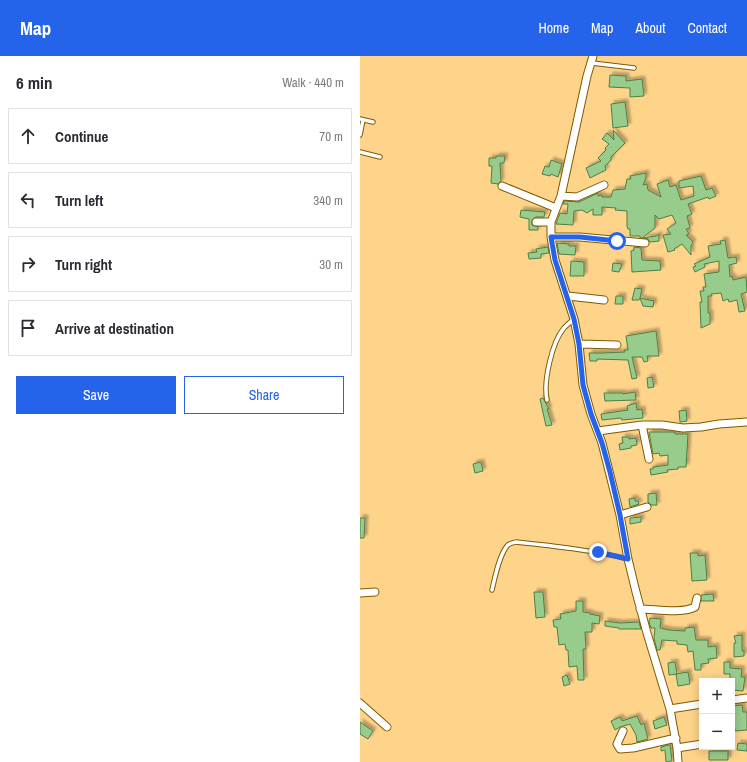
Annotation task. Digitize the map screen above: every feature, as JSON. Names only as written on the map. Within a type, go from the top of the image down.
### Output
[{"type":"street","points":[[592,60],[587,76],[561,196],[551,222],[551,237],[555,260],[568,296],[574,319],[579,344],[583,385],[610,472],[640,609],[670,709],[676,738],[678,762]]},
{"type":"street","points":[[561,196],[576,196],[604,185]]},
{"type":"street","points":[[502,186],[556,208]]},
{"type":"street","points":[[536,222],[551,222]]},
{"type":"street","points":[[551,237],[580,237],[645,243]]},
{"type":"street","points":[[568,296],[604,300]]},
{"type":"street","points":[[579,344],[617,345]]},
{"type":"street","points":[[598,430],[642,425],[701,428],[719,424],[747,422]]},
{"type":"street","points":[[642,425],[649,459]]},
{"type":"street","points":[[620,515],[647,508]]},
{"type":"street","points":[[360,593],[375,592]]},
{"type":"street","points":[[640,609],[692,609],[695,608],[697,598]]},
{"type":"street","points":[[735,700],[747,698]]},
{"type":"street","points":[[360,703],[387,727]]},
{"type":"street","points":[[670,709],[699,704]]},
{"type":"street","points":[[623,731],[617,744],[620,749],[633,748],[676,738]]},
{"type":"street","points":[[677,748],[699,744]]},
{"type":"lane","points":[[592,60],[634,68]]},
{"type":"lane","points":[[360,136],[361,119],[373,122]]},
{"type":"lane","points":[[360,152],[380,157]]},
{"type":"lane","points":[[547,400],[545,392],[546,377],[550,361],[559,336],[564,328],[574,319]]},
{"type":"lane","points":[[492,590],[503,554],[510,543],[516,542],[564,547],[598,552],[628,559]]},
{"type":"building","points":[[610,75],[626,76],[626,81],[642,79],[644,96],[630,97],[630,88],[609,87]]},
{"type":"building","points":[[625,102],[628,126],[613,128],[611,104]]},
{"type":"building","points":[[613,130],[625,143],[611,157],[611,160],[605,166],[606,170],[590,178],[586,168],[601,161],[598,158],[606,150],[605,148],[609,144],[602,139],[607,133],[614,140]]},
{"type":"building","points":[[496,156],[505,156],[504,163],[500,163],[501,181],[498,184],[491,183],[492,166],[489,166],[489,158],[496,158]]},
{"type":"building","points":[[551,160],[562,164],[558,177],[551,174],[550,176],[542,174],[545,166],[549,167]]},
{"type":"building","points":[[646,173],[646,178],[643,185],[647,184],[648,190],[661,197],[657,184],[668,180],[670,187],[676,185],[681,200],[694,196],[693,186],[679,188],[679,181],[701,176],[706,190],[712,188],[716,196],[709,199],[708,197],[688,204],[692,214],[687,216],[690,228],[686,229],[689,234],[686,235],[693,242],[691,246],[691,255],[682,244],[674,249],[675,250],[668,252],[663,235],[671,234],[667,229],[676,223],[672,215],[659,219],[655,215],[655,228],[642,238],[640,238],[640,236],[630,236],[630,229],[628,229],[627,226],[627,211],[615,210],[616,208],[602,207],[602,215],[593,215],[593,209],[587,213],[582,210],[574,211],[573,225],[556,224],[560,213],[567,214],[568,204],[563,204],[564,201],[579,202],[598,193],[598,196],[602,195],[602,197],[611,197],[613,190],[625,189],[627,179],[631,179],[630,176]]},
{"type":"building","points":[[521,210],[545,212],[544,217],[536,217],[532,220],[532,225],[538,227],[538,230],[529,230],[529,219],[520,217]]},
{"type":"building","points":[[659,234],[659,241],[650,242],[648,239],[643,238],[656,236]]},
{"type":"building","points":[[725,240],[728,258],[736,257],[737,263],[729,265],[730,277],[732,276],[733,280],[746,277],[747,292],[741,294],[745,311],[739,312],[737,300],[729,302],[728,299],[723,301],[721,293],[711,294],[712,296],[708,296],[708,313],[710,313],[710,324],[701,328],[700,302],[702,302],[700,291],[704,291],[703,287],[706,287],[704,274],[719,272],[719,261],[704,264],[705,267],[695,272],[693,267],[696,266],[694,264],[710,257],[708,246],[721,244],[720,241]]},
{"type":"building","points":[[557,243],[576,246],[575,255],[559,254]]},
{"type":"building","points":[[548,247],[549,253],[541,254],[541,258],[529,259],[528,253],[537,252],[536,249]]},
{"type":"building","points":[[634,247],[641,248],[642,260],[660,261],[661,270],[632,272],[631,251],[634,250]]},
{"type":"building","points":[[571,261],[584,262],[584,276],[570,276]]},
{"type":"building","points":[[613,263],[622,264],[619,272],[612,271]]},
{"type":"building","points":[[635,288],[642,289],[639,300],[632,300]]},
{"type":"building","points":[[616,296],[623,296],[623,304],[615,304]]},
{"type":"building","points":[[640,298],[654,301],[653,307],[643,306]]},
{"type":"building","points":[[656,331],[659,356],[647,356],[648,361],[644,362],[642,357],[632,357],[637,378],[632,379],[628,360],[597,359],[597,361],[590,361],[589,353],[625,352],[624,350],[628,350],[626,336]]},
{"type":"building","points":[[652,377],[654,387],[648,388],[647,378]]},
{"type":"building","points":[[635,392],[636,400],[605,401],[604,393],[623,394]]},
{"type":"building","points":[[543,398],[549,409],[547,409],[552,425],[546,426],[540,399]]},
{"type":"building","points":[[636,403],[637,410],[642,409],[643,418],[602,420],[601,414],[628,410],[627,406]]},
{"type":"building","points":[[686,410],[687,421],[680,422],[679,411]]},
{"type":"building","points":[[649,432],[675,432],[675,434],[688,434],[686,467],[678,467],[678,469],[667,470],[668,472],[651,475],[650,469],[653,469],[653,467],[668,465],[668,455],[660,456],[659,453],[653,454]]},
{"type":"building","points":[[622,437],[629,437],[629,439],[636,438],[637,445],[620,450],[619,444],[623,443]]},
{"type":"building","points":[[481,462],[483,471],[475,473],[473,464]]},
{"type":"building","points":[[656,493],[657,505],[651,505],[648,502],[648,494]]},
{"type":"building","points":[[635,498],[635,501],[638,501],[639,504],[630,507],[629,499]]},
{"type":"building","points":[[641,517],[641,522],[630,524],[630,518]]},
{"type":"building","points":[[360,518],[365,518],[364,538],[360,538]]},
{"type":"building","points":[[690,553],[698,553],[698,556],[705,555],[707,580],[692,581]]},
{"type":"building","points":[[534,592],[543,592],[545,617],[536,618]]},
{"type":"building","points":[[713,594],[714,601],[701,601],[701,595]]},
{"type":"building","points":[[576,601],[583,601],[583,612],[600,616],[599,624],[592,623],[592,632],[585,632],[586,649],[583,649],[584,680],[578,680],[577,666],[569,667],[568,650],[566,650],[565,644],[559,645],[557,627],[554,627],[553,620],[561,619],[560,614],[576,611]]},
{"type":"building","points":[[650,618],[661,619],[660,628],[669,630],[685,631],[685,628],[694,627],[696,640],[708,640],[708,647],[716,646],[717,658],[708,659],[709,663],[701,664],[701,670],[695,670],[693,651],[688,652],[687,645],[677,644],[677,641],[662,640],[660,650],[657,650],[654,638],[655,628],[651,628],[649,622]]},
{"type":"building","points":[[605,621],[620,623],[639,622],[641,629],[619,629],[605,626]]},
{"type":"building","points":[[742,635],[742,651],[744,651],[744,656],[734,657],[734,643],[736,643],[734,636]]},
{"type":"building","points":[[675,662],[677,674],[669,675],[668,663]]},
{"type":"building","points":[[724,662],[730,662],[730,668],[742,669],[741,677],[745,677],[743,691],[735,690],[735,678],[730,678],[730,674],[724,674]]},
{"type":"building","points":[[688,672],[690,684],[678,686],[676,674]]},
{"type":"building","points":[[567,675],[570,684],[564,686],[562,677]]},
{"type":"building","points":[[742,705],[743,712],[747,712],[747,730],[735,731],[735,706]]},
{"type":"building","points":[[637,716],[641,725],[644,723],[648,739],[637,742],[636,735],[630,724],[615,730],[611,721],[620,717],[622,721]]},
{"type":"building","points":[[664,717],[667,725],[655,729],[653,721]]},
{"type":"building","points":[[360,722],[373,731],[368,739],[360,734]]},
{"type":"building","points":[[738,743],[747,744],[747,751],[737,750]]},
{"type":"building","points":[[670,745],[672,761],[666,762],[665,750],[661,751],[661,747]]},
{"type":"building","points":[[709,751],[728,751],[728,760],[709,760]]},
{"type":"route","points":[[598,552],[628,559],[610,472],[583,385],[579,344],[574,319],[568,296],[555,260],[551,237],[580,237],[617,241]]}]
